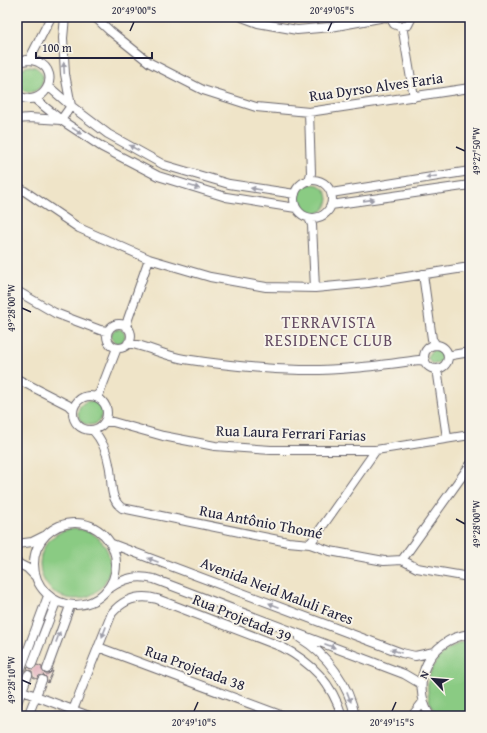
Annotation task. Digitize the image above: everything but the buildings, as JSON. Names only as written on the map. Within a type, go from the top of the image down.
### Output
[{"type":"street","points":[[24,61],[35,48],[50,17]]},
{"type":"street","points":[[65,17],[63,38],[64,74],[71,106]]},
{"type":"street","name":"Rua Dyrso Alves Faria","points":[[95,17],[150,63],[203,90],[256,107],[309,112],[470,88]]},
{"type":"street","points":[[242,17],[258,23],[297,30],[331,27],[388,17],[394,24],[403,28]]},
{"type":"street","points":[[403,28],[410,22],[412,17]]},
{"type":"street","points":[[403,28],[414,97]]},
{"type":"street","points":[[17,95],[22,98],[35,98],[41,96],[48,86],[48,73],[45,67],[41,63],[24,61]]},
{"type":"street","points":[[48,86],[71,106],[108,134],[164,165],[229,184],[295,194]]},
{"type":"street","points":[[35,98],[60,120],[102,148],[158,176],[226,197],[296,208]]},
{"type":"street","points":[[60,120],[71,106]]},
{"type":"street","points":[[309,112],[311,178]]},
{"type":"street","points":[[17,119],[29,118],[60,120]]},
{"type":"street","points":[[331,193],[470,171]]},
{"type":"street","points":[[311,178],[300,186],[295,194],[294,202],[300,213],[312,220]]},
{"type":"street","points":[[311,178],[324,184],[331,193],[332,199],[331,205],[325,214],[312,220]]},
{"type":"street","points":[[331,205],[470,185]]},
{"type":"street","points":[[17,186],[79,228],[149,259],[210,278],[266,287],[314,288],[368,283],[470,267]]},
{"type":"street","points":[[312,220],[314,288]]},
{"type":"street","points":[[114,350],[125,346],[129,342],[129,331],[125,323],[149,259]]},
{"type":"street","points":[[423,274],[433,343]]},
{"type":"street","points":[[17,291],[56,313],[105,332]]},
{"type":"street","points":[[105,332],[114,325],[125,323]]},
{"type":"street","points":[[105,332],[108,342],[114,350]]},
{"type":"street","points":[[129,342],[178,358],[239,367],[303,370],[367,367],[423,359]]},
{"type":"street","points":[[433,343],[443,347],[449,355]]},
{"type":"street","points":[[423,359],[426,350],[433,343]]},
{"type":"street","points":[[98,396],[114,350]]},
{"type":"street","points":[[449,355],[470,352]]},
{"type":"street","points":[[438,370],[445,364],[449,355]]},
{"type":"street","points":[[423,359],[429,366],[438,370]]},
{"type":"street","points":[[438,370],[447,438]]},
{"type":"street","points":[[17,380],[72,407]]},
{"type":"street","points":[[98,396],[105,404],[106,408],[104,423],[84,429],[77,424],[73,415],[72,407],[82,398],[98,396]]},
{"type":"street","name":"Rua Laura Ferrari Farias","points":[[104,423],[215,446],[271,450],[376,450],[470,435]]},
{"type":"street","name":"Rua Antônio Thomé","points":[[104,423],[99,436],[110,464],[113,498],[122,508],[288,542],[310,544],[330,551],[376,560],[402,560],[417,568],[470,576]]},
{"type":"street","points":[[310,544],[376,450]]},
{"type":"street","points":[[402,560],[470,465]]},
{"type":"street","points":[[17,544],[32,542],[59,526],[67,524],[82,523],[96,528],[102,532],[112,544],[116,559],[116,574],[110,588]]},
{"type":"street","points":[[47,534],[38,547],[34,562],[36,577],[39,584],[48,596],[56,602],[70,606],[82,606],[99,598],[110,588],[123,580],[146,577],[404,674],[421,684]]},
{"type":"street","name":"Avenida Neid Maluli Fares","points":[[112,544],[402,653],[415,656],[434,652]]},
{"type":"street","points":[[17,563],[27,568],[36,577]]},
{"type":"street","points":[[17,679],[48,596]]},
{"type":"street","name":"Rua Projetada 39","points":[[98,647],[112,613],[116,608],[126,601],[138,597],[150,597],[282,647],[297,655],[311,665],[322,678],[332,692],[342,716]]},
{"type":"street","points":[[32,664],[56,602]]},
{"type":"street","points":[[47,669],[70,606]]},
{"type":"street","points":[[430,716],[423,702],[421,684],[425,667],[434,652],[447,641],[467,634],[470,626]]},
{"type":"street","points":[[286,629],[305,640],[336,672],[347,691],[356,716]]},
{"type":"street","points":[[73,710],[98,647]]},
{"type":"street","name":"Rua Projetada 38","points":[[98,647],[283,716]]},
{"type":"street","points":[[17,703],[19,690],[28,675]]},
{"type":"street","points":[[28,716],[42,680]]},
{"type":"street","points":[[19,690],[89,716]]},
{"type":"street","points":[[412,716],[423,702]]},
{"type":"green space","points":[[30,66],[39,70],[43,79],[39,88],[30,92],[21,88],[17,79],[21,70]]},
{"type":"green space","points":[[313,184],[319,185],[327,193],[327,205],[319,213],[313,214],[307,213],[299,205],[298,199],[299,193],[307,185]]},
{"type":"green space","points":[[115,329],[121,329],[125,333],[125,339],[121,343],[115,343],[111,339],[111,333]]},
{"type":"green space","points":[[432,350],[438,350],[442,354],[442,360],[438,364],[432,364],[428,360],[428,354]]},
{"type":"green space","points":[[90,401],[99,404],[102,413],[99,422],[90,425],[81,422],[78,413],[81,404]]},
{"type":"green space","points":[[75,529],[88,532],[100,539],[107,551],[110,564],[107,577],[100,589],[88,596],[75,599],[62,596],[50,589],[43,577],[40,564],[43,551],[50,539],[62,532]]},
{"type":"green space","points":[[470,641],[470,716],[438,716],[431,705],[428,693],[428,681],[432,669],[438,659],[447,650],[458,644]]},
{"type":"district","name":"TERRAVISTA RESIDENCE CLUB","points":[[329,331]]}]
